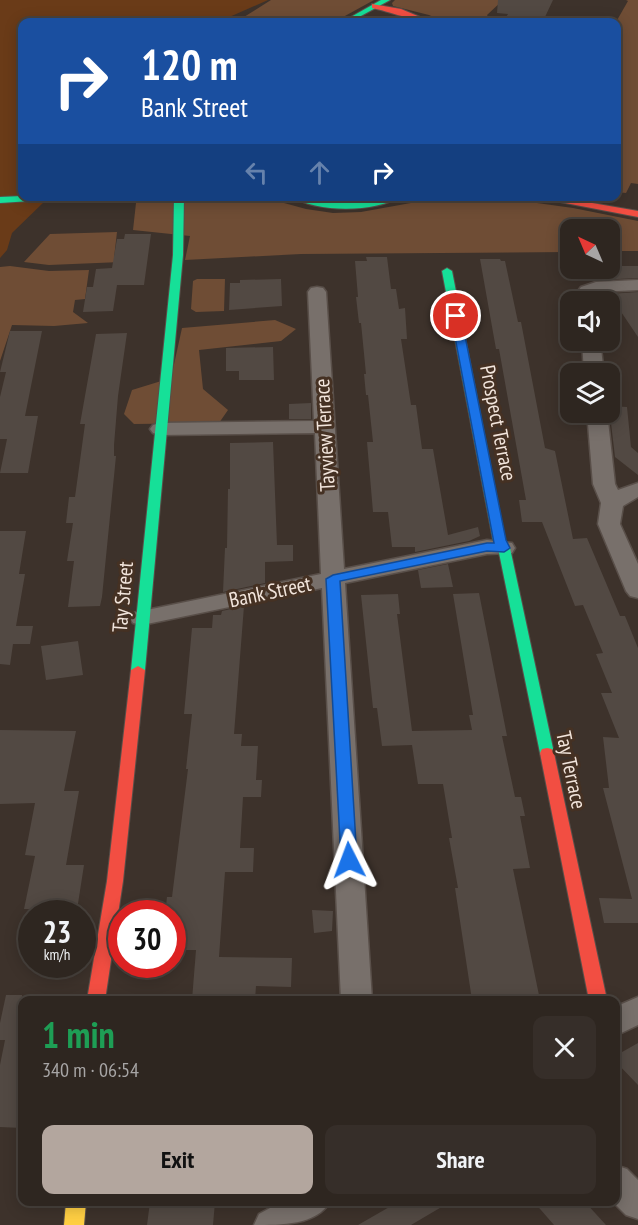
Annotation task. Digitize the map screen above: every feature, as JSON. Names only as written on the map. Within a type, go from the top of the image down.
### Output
[{"type":"main road","points":[[353,18],[380,3],[417,18]]},
{"type":"main road","points":[[0,189],[18,188]]},
{"type":"main road","points":[[0,200],[18,199]]},
{"type":"main road","points":[[621,200],[638,203]]},
{"type":"main road","name":"Tay Street","points":[[97,996],[115,880],[131,754],[142,618],[178,255],[179,201]]},
{"type":"main road","points":[[308,201],[316,204],[365,206],[382,201]]},
{"type":"main road","points":[[562,201],[638,214]]},
{"type":"main road","name":"Prospect Terrace","points":[[447,271],[499,540],[504,548]]},
{"type":"main road","name":"Tay Terrace","points":[[504,548],[597,996]]},
{"type":"main road","points":[[74,1225],[76,1206]]},
{"type":"street","points":[[607,291],[638,285]]},
{"type":"street","name":"Tayview Terrace","points":[[317,291],[357,996]]},
{"type":"street","points":[[598,423],[604,484],[612,503],[609,524],[638,591]]},
{"type":"street","points":[[160,429],[325,427]]},
{"type":"street","points":[[612,503],[638,490]]},
{"type":"street","name":"Bank Street","points":[[142,618],[487,547],[504,548]]},
{"type":"street","points":[[620,1020],[638,1009]]},
{"type":"street","points":[[620,1185],[638,1204]]},
{"type":"street","points":[[273,1225],[305,1206]]},
{"type":"shaded area","points":[[0,0],[268,0],[227,18],[18,18],[18,201],[45,201],[12,233],[7,250],[0,258]]},
{"type":"shaded area","points":[[271,0],[374,0],[341,18],[242,18]]},
{"type":"shaded area","points":[[395,0],[503,0],[487,15],[489,18],[436,18],[393,6],[392,3]]},
{"type":"shaded area","points":[[626,0],[638,0],[638,184],[631,183],[626,193],[621,192],[621,18],[618,18],[628,1]]},
{"type":"shaded area","points":[[143,201],[277,201],[333,213],[361,212],[422,201],[522,201],[638,221],[638,251],[620,251],[620,219],[560,219],[560,252],[301,254],[185,260],[190,236],[133,230],[136,203]]},
{"type":"shaded area","points":[[117,232],[114,258],[121,262],[49,265],[24,262],[50,234]]},
{"type":"shaded area","points":[[10,266],[49,271],[89,270],[85,299],[75,300],[73,312],[88,323],[54,326],[12,325],[0,361],[0,267]]},
{"type":"shaded area","points":[[225,279],[224,311],[196,312],[191,309],[193,281]]},
{"type":"shaded area","points":[[275,320],[296,329],[281,341],[199,350],[203,389],[228,410],[219,423],[134,424],[124,414],[132,390],[171,378],[182,328]]},
{"type":"building","points":[[498,0],[553,0],[545,17],[506,18],[508,14],[497,13]]},
{"type":"building","points":[[125,234],[151,234],[144,285],[117,285],[113,311],[83,312],[87,287],[93,287],[96,269],[112,268],[117,239],[124,239]]},
{"type":"building","points":[[366,257],[387,257],[391,289],[396,289],[399,309],[405,308],[407,339],[401,339],[411,405],[416,405],[422,449],[433,449],[448,535],[478,527],[480,536],[469,541],[415,552],[415,547],[392,547],[388,512],[373,512],[367,442],[373,442],[368,395],[366,395],[361,323],[359,323],[356,297],[358,297],[355,261],[367,261]]},
{"type":"building","points":[[480,259],[505,261],[518,322],[521,322],[545,448],[555,451],[573,539],[587,538],[620,616],[625,616],[638,648],[638,923],[604,923],[599,898],[632,899],[603,788],[609,788],[603,737],[619,738],[601,693],[612,693],[596,654],[603,653],[583,605],[575,606],[542,522],[522,522],[519,500],[526,500]]},
{"type":"building","points":[[620,266],[638,266],[638,278],[620,279]]},
{"type":"building","points":[[281,279],[282,306],[229,310],[230,283],[240,283],[240,280]]},
{"type":"building","points":[[638,292],[638,337],[620,310],[620,293]]},
{"type":"building","points":[[10,331],[42,331],[25,416],[38,416],[28,473],[0,473],[7,439],[0,439],[0,397],[6,372],[0,372]]},
{"type":"building","points":[[127,333],[118,396],[114,445],[114,456],[116,456],[102,597],[100,606],[68,607],[74,561],[67,561],[73,523],[66,523],[69,497],[75,497],[85,424],[80,424],[96,334]]},
{"type":"building","points":[[273,347],[274,380],[239,380],[239,371],[226,371],[226,348]]},
{"type":"building","points":[[311,403],[311,419],[289,419],[289,404]]},
{"type":"building","points":[[620,407],[627,407],[631,447],[638,453],[638,475],[615,457],[611,423],[620,423]]},
{"type":"building","points":[[273,442],[277,545],[293,545],[293,561],[265,562],[265,583],[223,592],[225,548],[227,548],[228,489],[230,489],[230,443]]},
{"type":"building","points":[[0,531],[26,531],[19,574],[25,574],[16,626],[33,626],[30,644],[13,644],[10,665],[0,664]]},
{"type":"building","points":[[448,564],[453,587],[421,588],[418,570]]},
{"type":"building","points":[[479,593],[507,736],[502,736],[515,797],[521,797],[525,816],[520,816],[530,868],[513,869],[539,996],[471,996],[455,888],[458,888],[443,784],[418,784],[412,745],[382,746],[377,708],[373,708],[361,595],[398,594],[400,614],[397,614],[412,731],[472,730],[469,715],[473,715],[453,594]]},
{"type":"building","points":[[244,606],[234,734],[242,734],[241,746],[258,746],[256,780],[262,780],[261,797],[243,797],[240,848],[254,848],[253,872],[225,872],[219,957],[292,958],[291,987],[256,986],[255,996],[192,996],[196,950],[186,950],[186,900],[167,900],[167,897],[172,897],[188,769],[186,769],[192,714],[184,714],[192,628],[212,628],[213,615],[221,615],[222,611]]},
{"type":"building","points":[[78,641],[83,675],[46,680],[41,646]]},
{"type":"building","points":[[0,730],[76,731],[64,791],[79,791],[66,865],[84,865],[79,900],[26,900],[35,856],[25,855],[35,803],[0,804]]},
{"type":"building","points":[[312,910],[333,911],[332,931],[314,933]]},
{"type":"building","points":[[6,995],[22,995],[18,996],[18,1128],[0,1127],[0,1065],[5,1040],[0,1040],[0,1023]]},
{"type":"building","points":[[638,1043],[638,1085],[620,1066],[620,1053]]},
{"type":"building","points":[[149,1206],[215,1206],[213,1225],[147,1225]]},
{"type":"building","points":[[391,1206],[443,1206],[411,1225],[358,1225]]},
{"type":"building","points":[[537,1206],[589,1206],[606,1225],[554,1225]]},
{"type":"traffic: fast","points":[[353,18],[386,0]]},
{"type":"traffic: fast","points":[[0,200],[18,199]]},
{"type":"traffic: fast","points":[[138,670],[178,255],[179,201]]},
{"type":"traffic: fast","points":[[307,201],[333,206],[381,201]]},
{"type":"traffic: fast","points":[[447,271],[499,540],[504,548],[547,753]]},
{"type":"traffic: slow","points":[[74,1225],[76,1206]]},
{"type":"traffic: jam","points":[[375,6],[417,18]]},
{"type":"traffic: jam","points":[[562,201],[638,214]]},
{"type":"traffic: jam","points":[[97,996],[115,881],[138,670]]},
{"type":"traffic: jam","points":[[547,753],[597,996]]},
{"type":"route","points":[[349,860],[333,579],[487,547],[504,548],[499,540],[456,316]]}]
